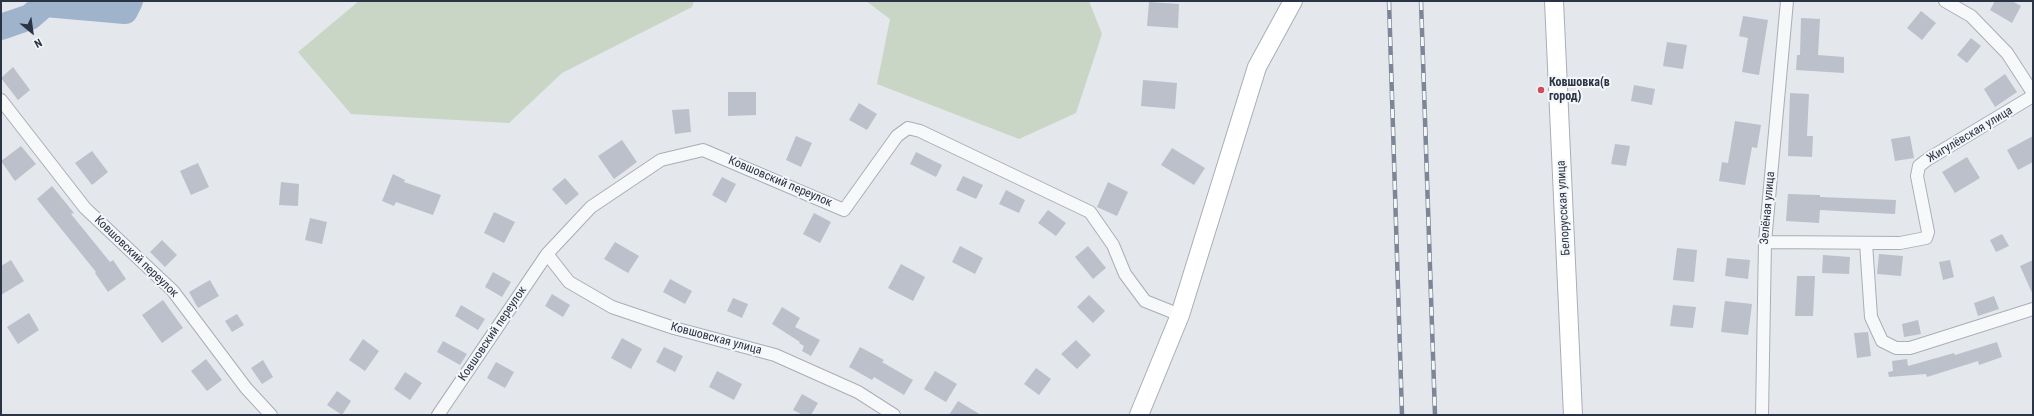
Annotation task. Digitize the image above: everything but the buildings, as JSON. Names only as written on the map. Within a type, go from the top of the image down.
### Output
[{"type":"street","points":[[1139,415],[1180,314],[1257,67],[1293,1]]},
{"type":"street","name":"Белорусская улица","points":[[1554,1],[1573,415]]},
{"type":"street","name":"Зелёная улица","points":[[1762,415],[1765,242],[1787,1]]},
{"type":"street","points":[[1945,1],[1971,16],[2007,53],[2033,93]]},
{"type":"street","name":"Жигулёвская улица","points":[[1765,242],[1900,243],[1926,238],[1928,232],[1917,176],[1919,166],[1928,159],[2033,96]]},
{"type":"street","name":"Ковшовский переулок","points":[[1,100],[85,208],[173,291],[246,388],[271,415]]},
{"type":"street","name":"Ковшовский переулок","points":[[438,415],[547,254],[591,208],[661,160],[703,150],[747,167],[844,210],[897,136],[908,128],[920,131],[1090,212],[1113,245],[1125,274],[1145,301],[1180,314]]},
{"type":"street","points":[[1866,243],[1871,317],[1882,341],[1896,348],[1910,348],[2033,309]]},
{"type":"street","name":"Ковшовская улица","points":[[547,254],[570,282],[612,306],[674,328],[775,355],[858,392],[894,415]]},
{"type":"green space","points":[[359,1],[694,1],[692,7],[562,73],[509,123],[351,114],[298,52]]},
{"type":"green space","points":[[866,1],[1089,1],[1102,34],[1076,113],[1019,139],[877,84],[890,19]]},
{"type":"waterway","points":[[1,27],[30,17],[45,4],[125,11],[130,1]]},
{"type":"railway","points":[[1389,1],[1402,415]]},
{"type":"railway","points":[[1421,1],[1435,415]]},
{"type":"place","name":"Ковшовка(в город)","points":[[1541,90]]}]
